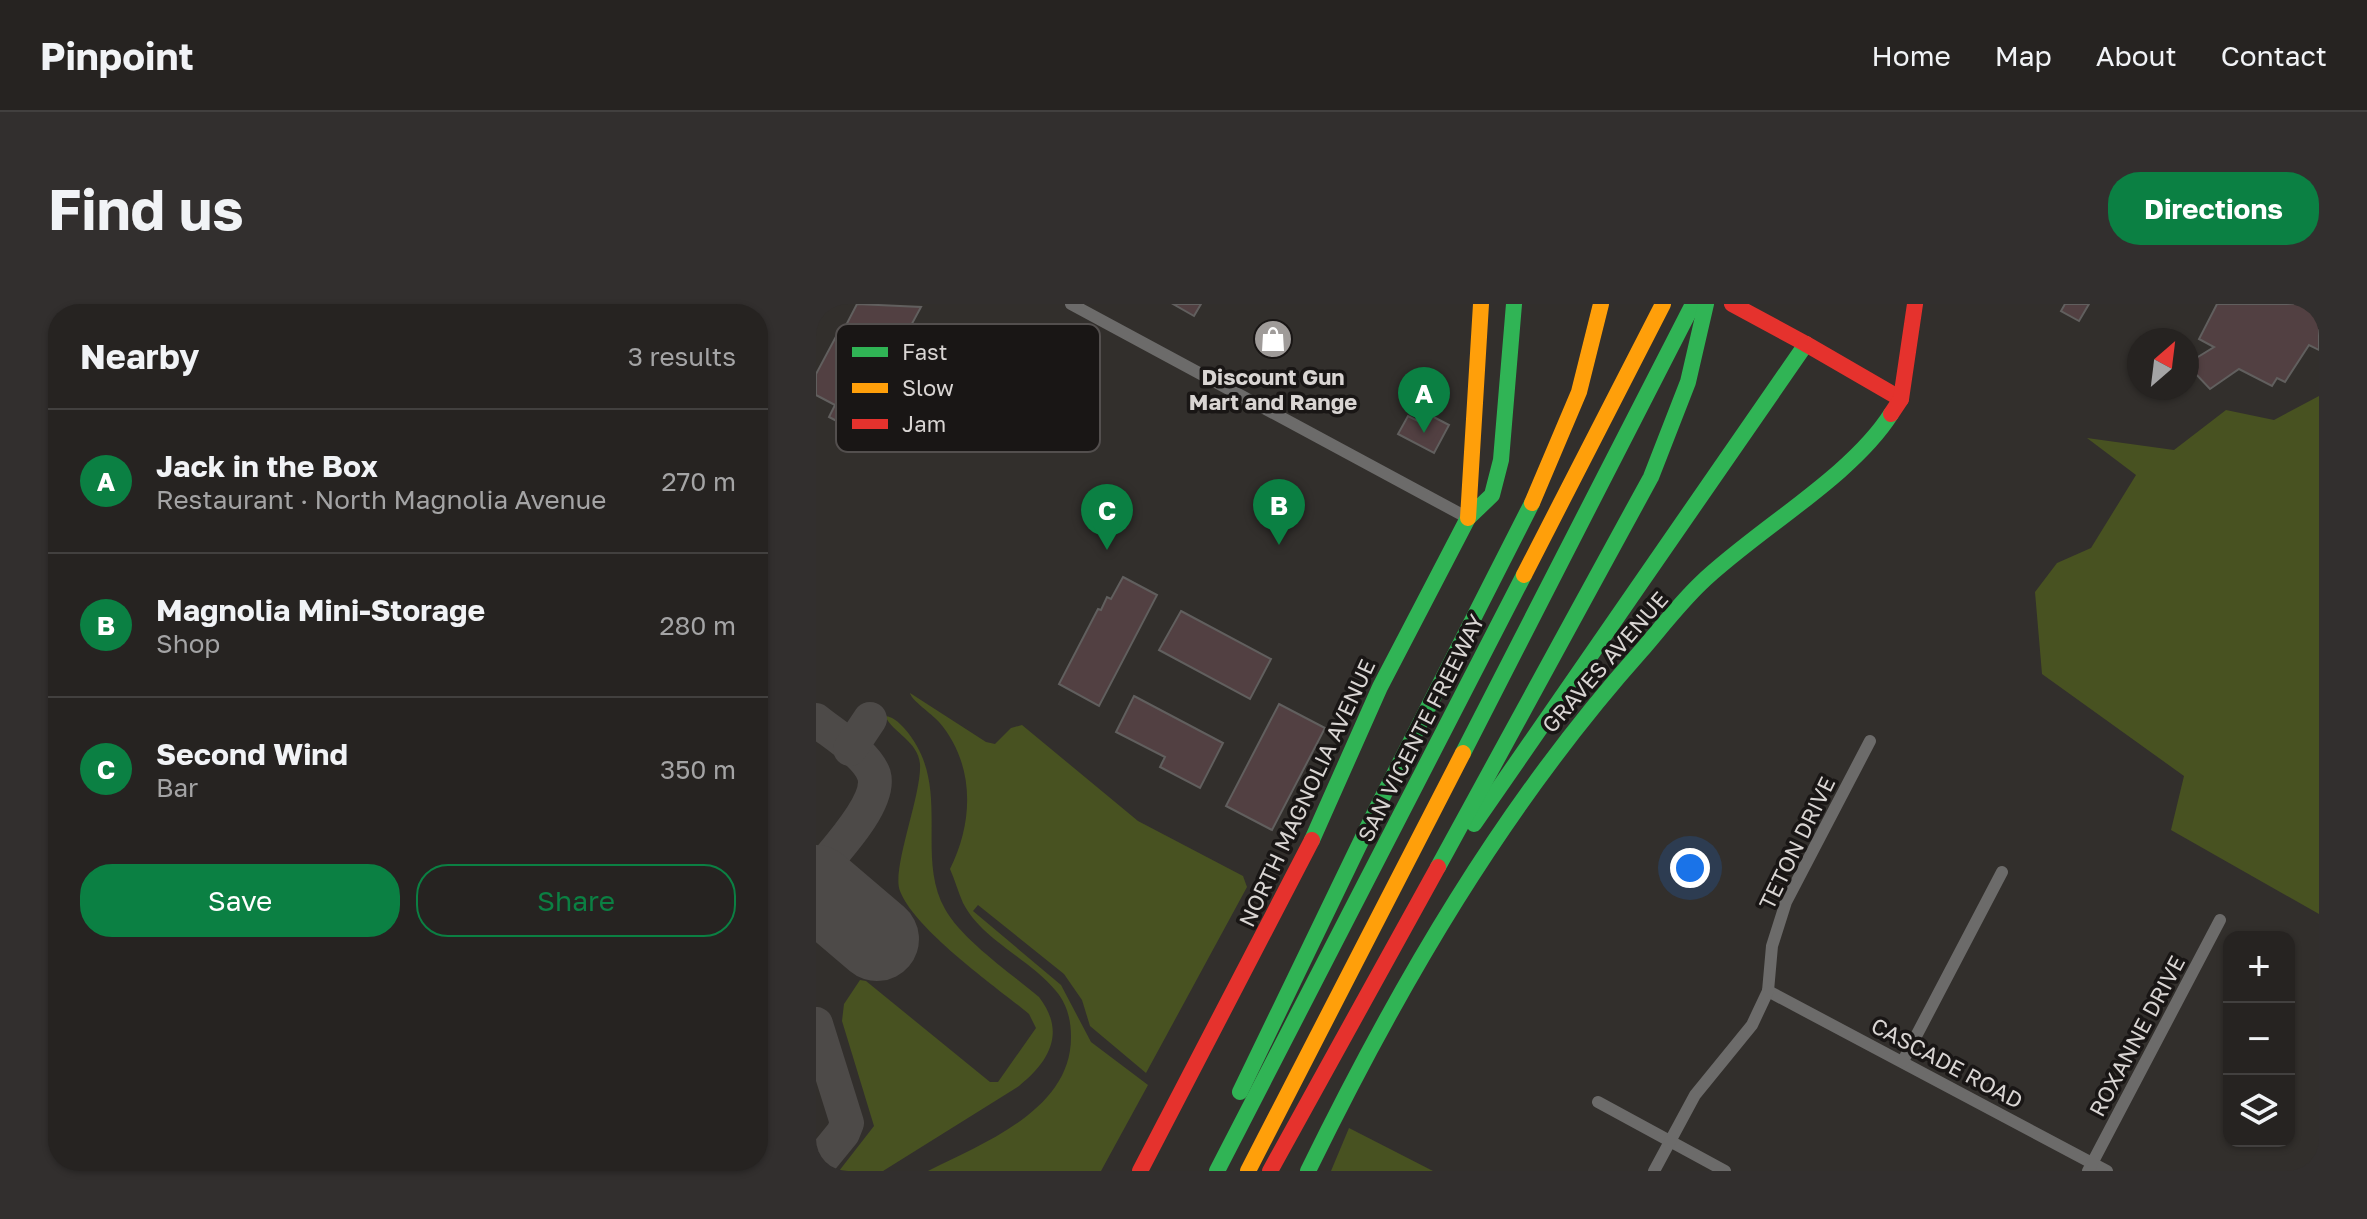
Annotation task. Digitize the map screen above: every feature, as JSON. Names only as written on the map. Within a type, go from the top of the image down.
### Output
[{"type":"main road","name":"NORTH MAGNOLIA AVENUE","points":[[1468,518],[1481,304]]},
{"type":"main road","name":"NORTH MAGNOLIA AVENUE","points":[[1140,1171],[1298,873],[1380,687],[1468,518],[1492,495],[1498,478],[1514,304]]},
{"type":"main road","points":[[1209,1171],[1238,1096],[1321,920],[1575,410],[1601,304]]},
{"type":"main road","name":"SAN VICENTE FREEWAY","points":[[1248,1171],[1693,304]]},
{"type":"main road","points":[[1270,1171],[1664,451],[1696,363],[1706,304]]},
{"type":"main road","points":[[1732,304],[1901,399]]},
{"type":"main road","name":"GRAVES AVENUE","points":[[1308,1171],[1361,1063],[1441,921],[1492,842],[1585,714],[1701,583],[1859,452],[1885,424],[1901,399],[1915,304]]},
{"type":"main road","name":"SAN VICENTE FREEWAY","points":[[1217,1171],[1662,307]]},
{"type":"main road","points":[[1434,869],[1458,847],[1806,344]]},
{"type":"street","points":[[1071,304],[1468,518]]},
{"type":"street","name":"TETON DRIVE","points":[[1654,1171],[1695,1095],[1752,1025],[1768,991],[1772,946],[1786,902],[1870,741]]},
{"type":"street","points":[[1903,1061],[2002,872]]},
{"type":"street","name":"ROXANNE DRIVE","points":[[2090,1167],[2220,920]]},
{"type":"street","name":"CASCADE ROAD","points":[[1768,991],[1903,1061],[2090,1167],[2107,1171]]},
{"type":"street","points":[[1598,1102],[1725,1171]]},
{"type":"green space","points":[[2319,396],[2319,914],[2171,830],[2184,776],[2042,674],[2035,592],[2057,563],[2091,548],[2136,475],[2087,438],[2174,450],[2226,410],[2274,420]]},
{"type":"green space","points":[[910,693],[986,742],[995,744],[1011,728],[1022,725],[1138,821],[1243,876],[1247,887],[1146,1073],[1090,1026],[1082,1000],[1064,974],[978,905],[973,911],[1061,985],[1091,1042],[1148,1085],[1101,1171],[928,1171],[998,1135],[1041,1104],[1057,1084],[1067,1062],[1071,1030],[1066,1007],[1056,991],[982,928],[963,903],[950,869],[958,851],[967,812],[965,774],[951,738]]},
{"type":"green space","points":[[885,716],[904,728],[919,750],[927,772],[936,888],[945,909],[963,933],[1039,997],[1052,1022],[1053,1034],[1046,1056],[1019,1086],[883,1171],[839,1171],[874,1126],[842,1021],[844,1004],[860,980],[866,981],[990,1082],[998,1082],[1036,1028],[1029,1014],[938,940],[908,906],[900,891],[900,867],[920,764],[915,749]]},
{"type":"green space","points":[[1349,1128],[1433,1171],[1331,1171]]},
{"type":"building","points":[[857,304],[921,307],[912,324],[847,324]]},
{"type":"building","points":[[1173,304],[1201,304],[1194,316]]},
{"type":"building","points":[[2065,304],[2089,304],[2079,321],[2061,311]]},
{"type":"building","points":[[2217,304],[2319,304],[2319,350],[2309,345],[2285,382],[2277,378],[2272,386],[2239,369],[2210,389],[2199,377],[2199,356],[2214,347],[2199,339]]},
{"type":"building","points":[[836,336],[836,421],[829,417],[835,405],[816,395],[816,374]]},
{"type":"building","points":[[1424,412],[1449,425],[1434,453],[1398,434],[1408,416],[1420,422]]},
{"type":"building","points":[[1123,577],[1157,595],[1099,706],[1059,684],[1098,609],[1101,610],[1107,597],[1111,599]]},
{"type":"building","points":[[1181,611],[1271,659],[1250,699],[1159,650]]},
{"type":"building","points":[[1134,696],[1223,743],[1200,788],[1160,767],[1165,757],[1116,732]]},
{"type":"building","points":[[1279,704],[1325,728],[1272,830],[1226,806]]},
{"type":"taxiway","points":[[850,749],[870,719]]},
{"type":"taxiway","points":[[816,720],[864,760],[874,775],[875,786],[864,813],[816,874]]},
{"type":"taxiway","points":[[816,1024],[847,1123],[843,1133],[816,1166]]},
{"type":"runway","points":[[816,887],[877,939]]},
{"type":"traffic: fast","points":[[1312,840],[1380,687],[1468,518],[1492,495],[1501,460],[1514,304]]},
{"type":"traffic: fast","points":[[1463,753],[1693,304]]},
{"type":"traffic: fast","points":[[1438,867],[1651,477],[1688,382],[1706,304]]},
{"type":"traffic: fast","points":[[1474,824],[1806,344]]},
{"type":"traffic: fast","points":[[1308,1171],[1417,966],[1456,900],[1543,772],[1693,591],[1723,563],[1852,460],[1891,414]]},
{"type":"traffic: fast","points":[[1240,1092],[1377,808],[1532,503]]},
{"type":"traffic: fast","points":[[1217,1171],[1524,575]]},
{"type":"traffic: slow","points":[[1468,518],[1481,304]]},
{"type":"traffic: slow","points":[[1532,503],[1579,392],[1601,304]]},
{"type":"traffic: slow","points":[[1524,575],[1663,304]]},
{"type":"traffic: slow","points":[[1248,1171],[1463,753]]},
{"type":"traffic: jam","points":[[1732,304],[1806,344]]},
{"type":"traffic: jam","points":[[1891,414],[1901,399],[1915,304]]},
{"type":"traffic: jam","points":[[1806,344],[1901,399]]},
{"type":"traffic: jam","points":[[1140,1171],[1312,840]]},
{"type":"traffic: jam","points":[[1270,1171],[1438,867]]},
{"type":"place","name":"Discount Gun Mart and Range","points":[[1273,339]]},
{"type":"place","name":"Jack in the Box","points":[[1424,433]]},
{"type":"place","name":"Magnolia Mini-Storage","points":[[1279,545]]},
{"type":"place","name":"Second Wind","points":[[1107,550]]}]
